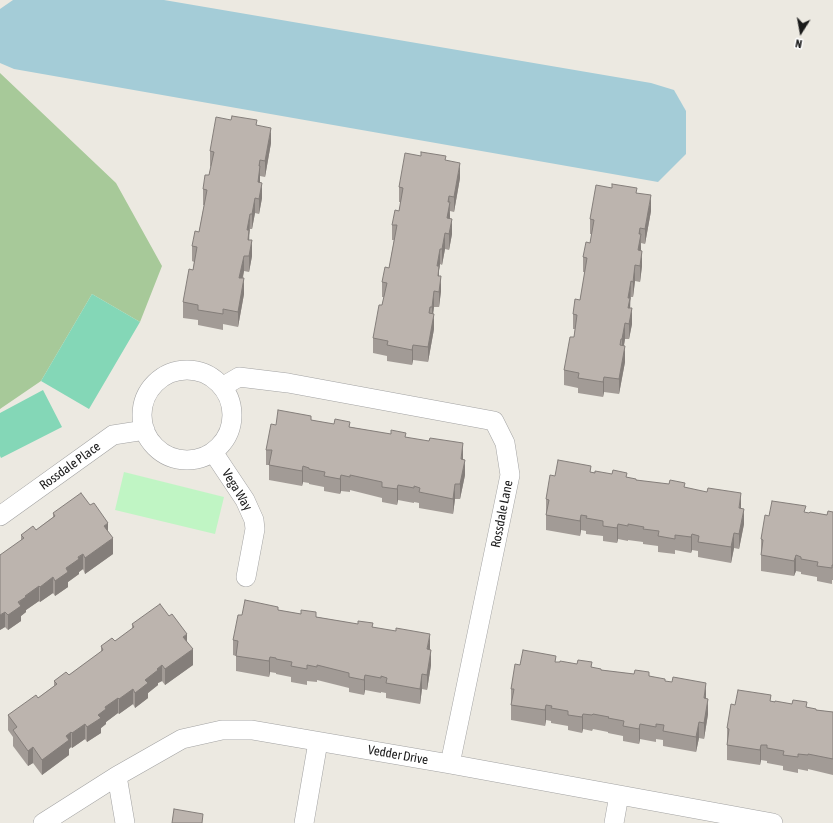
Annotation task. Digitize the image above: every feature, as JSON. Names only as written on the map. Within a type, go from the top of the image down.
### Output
[{"type":"street","points":[[186,370],[200,372],[212,378],[222,387],[230,400],[232,414],[230,429],[224,442],[213,452],[201,458],[187,460],[174,458],[161,452],[156,447],[145,430],[142,416],[144,403],[150,390],[160,380],[172,373],[186,370]]},
{"type":"street","name":"Rossdale Lane","points":[[222,387],[239,377],[288,383],[494,421],[505,443],[510,475],[450,764]]},
{"type":"street","name":"Rossdale Place","points":[[0,516],[113,435],[145,430]]},
{"type":"street","name":"Vega Way","points":[[213,452],[245,500],[254,520],[255,529],[246,577]]},
{"type":"street","name":"Vedder Drive","points":[[43,823],[117,776],[182,739],[222,730],[252,730],[450,764],[773,823]]},
{"type":"street","points":[[304,823],[318,742]]},
{"type":"street","points":[[117,776],[125,823]]},
{"type":"street","points":[[614,823],[619,795]]},
{"type":"green space","points":[[0,73],[116,183],[162,266],[140,322],[92,294],[41,381],[0,409]]},
{"type":"green space","points":[[92,294],[140,322],[89,409],[41,381]]},
{"type":"green space","points":[[43,390],[62,427],[1,458],[0,413]]},
{"type":"green space","points":[[124,472],[224,497],[215,534],[115,510]]},
{"type":"water","points":[[13,0],[164,0],[651,83],[674,90],[686,111],[686,154],[658,182],[14,69],[0,63],[0,9]]},
{"type":"building","points":[[232,116],[257,120],[256,125],[271,128],[265,161],[260,160],[258,182],[262,183],[259,199],[255,198],[247,230],[249,230],[248,240],[252,240],[249,256],[244,256],[239,278],[244,278],[238,312],[223,309],[223,314],[198,310],[198,305],[183,302],[189,269],[193,270],[197,247],[192,246],[195,231],[199,232],[207,190],[203,189],[205,175],[209,175],[214,152],[210,151],[216,117],[231,120]]},
{"type":"building","points":[[421,152],[446,156],[445,160],[460,163],[454,197],[449,196],[448,202],[450,202],[447,218],[452,219],[449,234],[445,233],[442,249],[440,249],[437,266],[439,266],[438,276],[441,276],[439,292],[434,291],[432,307],[430,307],[429,313],[434,314],[428,347],[413,345],[412,350],[387,345],[388,341],[373,338],[379,305],[382,305],[387,283],[382,282],[385,267],[389,268],[397,225],[392,225],[395,210],[399,211],[403,188],[399,187],[405,153],[421,156]]},
{"type":"building","points":[[612,184],[637,188],[636,193],[651,195],[645,229],[640,228],[639,234],[641,234],[638,250],[642,251],[640,266],[635,265],[633,282],[631,281],[628,308],[632,308],[629,324],[625,323],[621,339],[620,345],[625,346],[619,379],[604,377],[603,382],[578,378],[579,373],[564,370],[570,337],[574,337],[577,315],[573,314],[575,299],[580,300],[587,258],[583,257],[586,242],[590,243],[594,220],[590,219],[596,185],[612,188]]},
{"type":"building","points":[[278,410],[311,416],[311,420],[334,424],[335,419],[350,422],[349,427],[391,434],[391,430],[406,433],[405,437],[429,441],[430,438],[463,443],[461,459],[465,460],[460,484],[455,484],[453,499],[419,492],[420,488],[414,486],[414,488],[398,485],[397,489],[382,487],[382,482],[350,475],[350,477],[341,475],[340,479],[324,476],[325,472],[309,469],[303,466],[302,471],[269,465],[272,450],[266,450],[271,424],[276,425]]},
{"type":"building","points":[[558,460],[591,466],[590,472],[595,473],[595,471],[612,474],[613,470],[627,473],[626,477],[636,480],[669,484],[670,480],[685,483],[684,487],[707,492],[708,488],[741,493],[739,508],[744,509],[739,534],[734,533],[731,547],[698,542],[699,536],[692,534],[691,537],[675,535],[675,539],[658,536],[659,531],[643,529],[644,527],[628,524],[628,526],[618,524],[617,528],[603,526],[603,521],[586,518],[587,516],[581,515],[580,521],[546,515],[549,500],[546,499],[550,475],[555,476]]},
{"type":"building","points":[[81,493],[90,505],[94,503],[108,523],[104,526],[113,538],[85,558],[83,554],[78,557],[79,559],[66,568],[68,572],[55,581],[53,577],[25,596],[26,597],[18,602],[21,606],[8,615],[5,612],[0,615],[0,555],[24,538],[21,535],[33,526],[36,530],[55,516],[53,513]]},
{"type":"building","points":[[772,501],[806,506],[804,512],[809,513],[827,515],[828,511],[833,512],[832,568],[817,566],[818,562],[801,559],[801,557],[796,555],[794,561],[761,555],[763,540],[761,539],[765,515],[769,516]]},
{"type":"building","points":[[245,600],[278,607],[278,610],[301,614],[301,610],[316,612],[316,617],[358,624],[358,621],[373,623],[372,627],[396,631],[396,628],[430,634],[427,649],[431,650],[427,675],[422,674],[420,689],[386,683],[387,678],[381,676],[381,678],[365,675],[364,680],[349,677],[349,673],[317,665],[317,667],[307,665],[307,669],[291,666],[292,662],[276,658],[270,657],[269,661],[236,656],[238,641],[233,640],[238,615],[242,615]]},
{"type":"building","points":[[160,604],[169,616],[172,614],[187,634],[183,637],[193,649],[165,669],[162,665],[145,680],[148,683],[135,693],[133,689],[105,707],[106,709],[98,715],[101,718],[87,727],[85,724],[72,733],[71,732],[66,736],[69,740],[42,760],[33,747],[28,751],[13,730],[17,727],[8,715],[36,695],[38,698],[57,684],[54,681],[66,672],[69,675],[103,650],[101,646],[112,638],[115,641],[134,627],[132,624]]},
{"type":"building","points":[[523,650],[556,656],[555,662],[560,661],[577,664],[578,660],[592,662],[591,667],[601,670],[634,674],[635,670],[649,672],[649,676],[665,679],[665,681],[672,682],[673,677],[706,683],[704,698],[708,699],[704,723],[699,722],[696,737],[663,731],[664,725],[656,724],[656,727],[640,724],[639,729],[623,726],[624,721],[608,718],[609,717],[593,714],[583,714],[582,717],[568,715],[568,711],[551,708],[552,706],[546,705],[545,710],[511,705],[514,689],[511,689],[515,664],[520,665]]},
{"type":"building","points":[[738,690],[771,695],[770,701],[775,702],[792,704],[793,700],[807,702],[806,707],[833,712],[833,759],[808,754],[798,754],[798,757],[783,755],[784,751],[767,748],[767,745],[761,745],[760,750],[727,745],[729,729],[727,728],[731,704],[735,705]]},
{"type":"building","points":[[174,809],[203,814],[202,823],[172,823]]}]
